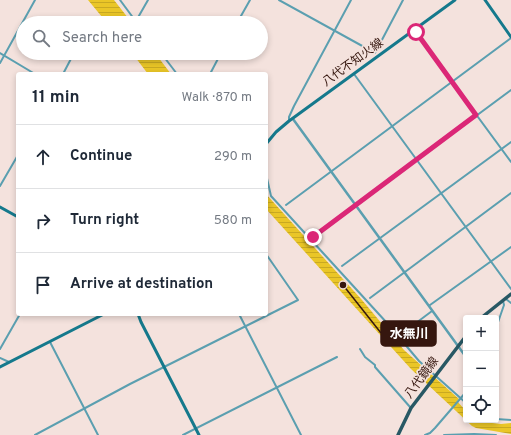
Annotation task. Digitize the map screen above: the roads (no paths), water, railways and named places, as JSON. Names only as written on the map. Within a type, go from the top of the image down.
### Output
[{"type":"main road","name":"八代不知火線","points":[[268,142],[276,132],[291,120],[455,0]]},
{"type":"main road","points":[[485,0],[511,38]]},
{"type":"main road","points":[[0,207],[16,216]]},
{"type":"main road","points":[[485,315],[511,294]]},
{"type":"main road","points":[[0,367],[100,316]]},
{"type":"main road","points":[[139,316],[199,435]]},
{"type":"main road","name":"八代鏡線","points":[[398,435],[411,408],[463,340]]},
{"type":"street","points":[[26,16],[35,0]]},
{"type":"street","points":[[120,0],[132,16]]},
{"type":"street","points":[[140,16],[148,0]]},
{"type":"street","points":[[242,16],[250,0]]},
{"type":"street","points":[[279,0],[375,53],[403,0]]},
{"type":"street","points":[[351,0],[289,117],[430,305],[463,353]]},
{"type":"street","points":[[414,30],[511,162]]},
{"type":"street","points":[[0,63],[16,34]]},
{"type":"street","points":[[286,205],[511,38]]},
{"type":"street","points":[[0,53],[32,72]]},
{"type":"street","points":[[64,72],[70,60]]},
{"type":"street","points":[[166,60],[175,72]]},
{"type":"street","points":[[211,72],[217,60]]},
{"type":"street","points":[[354,74],[440,194],[511,289]]},
{"type":"street","points":[[313,242],[314,236],[511,90]]},
{"type":"street","points":[[342,266],[511,142]]},
{"type":"street","points":[[0,186],[16,158]]},
{"type":"street","points":[[268,183],[271,196],[387,323],[419,361],[462,399],[452,408],[430,434],[425,435]]},
{"type":"street","points":[[370,298],[511,193]]},
{"type":"street","points":[[430,305],[511,247]]},
{"type":"street","points":[[268,257],[298,300],[268,315]]},
{"type":"street","points":[[499,319],[504,305],[504,300],[511,303]]},
{"type":"street","points":[[400,335],[433,310]]},
{"type":"street","points":[[0,349],[19,316]]},
{"type":"street","points":[[240,316],[301,435]]},
{"type":"street","points":[[35,435],[85,410],[164,367],[266,316]]},
{"type":"street","points":[[50,341],[98,435]]},
{"type":"street","points":[[360,348],[365,357],[375,365],[375,367],[411,408]]},
{"type":"street","points":[[183,435],[337,357]]},
{"type":"street","points":[[0,358],[9,362]]},
{"type":"street","points":[[499,419],[511,420]]},
{"type":"street","points":[[444,435],[496,435]]},
{"type":"place","name":"水無川","points":[[343,285]]}]
